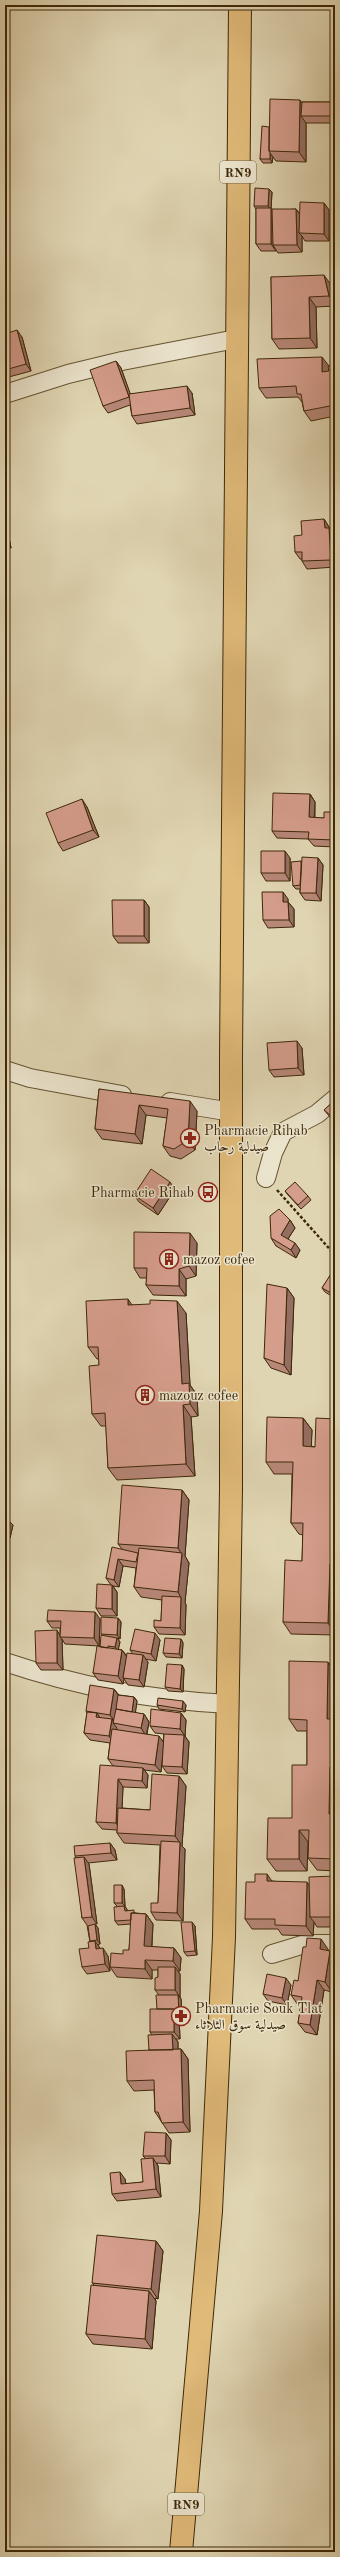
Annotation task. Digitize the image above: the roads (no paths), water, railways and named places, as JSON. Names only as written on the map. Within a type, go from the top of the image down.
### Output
[{"type":"main road","name":"RN9","points":[[181,2552],[211,2211],[221,2039],[228,1704],[232,1112],[230,1056],[240,5]]},
{"type":"street","points":[[5,394],[68,374],[122,361],[236,338]]},
{"type":"street","points":[[5,1070],[30,1078],[232,1112]]},
{"type":"street","points":[[266,1178],[273,1153],[283,1132],[317,1114],[335,1099]]},
{"type":"street","points":[[5,1662],[62,1680],[140,1697],[228,1704]]},
{"type":"street","points":[[272,1954],[305,1944],[335,1944]]},
{"type":"place","name":"Pharmacie Rihab صيدلية رحاب","points":[[190,1138]]},
{"type":"place","name":"Pharmacie Rihab","points":[[208,1192]]},
{"type":"place","name":"mazoz cofee","points":[[169,1259]]},
{"type":"place","name":"mazouz cofee","points":[[145,1395]]},
{"type":"place","name":"Pharmacie Souk Tlat صيدلية سوق الثلاثاء","points":[[181,2016]]}]
